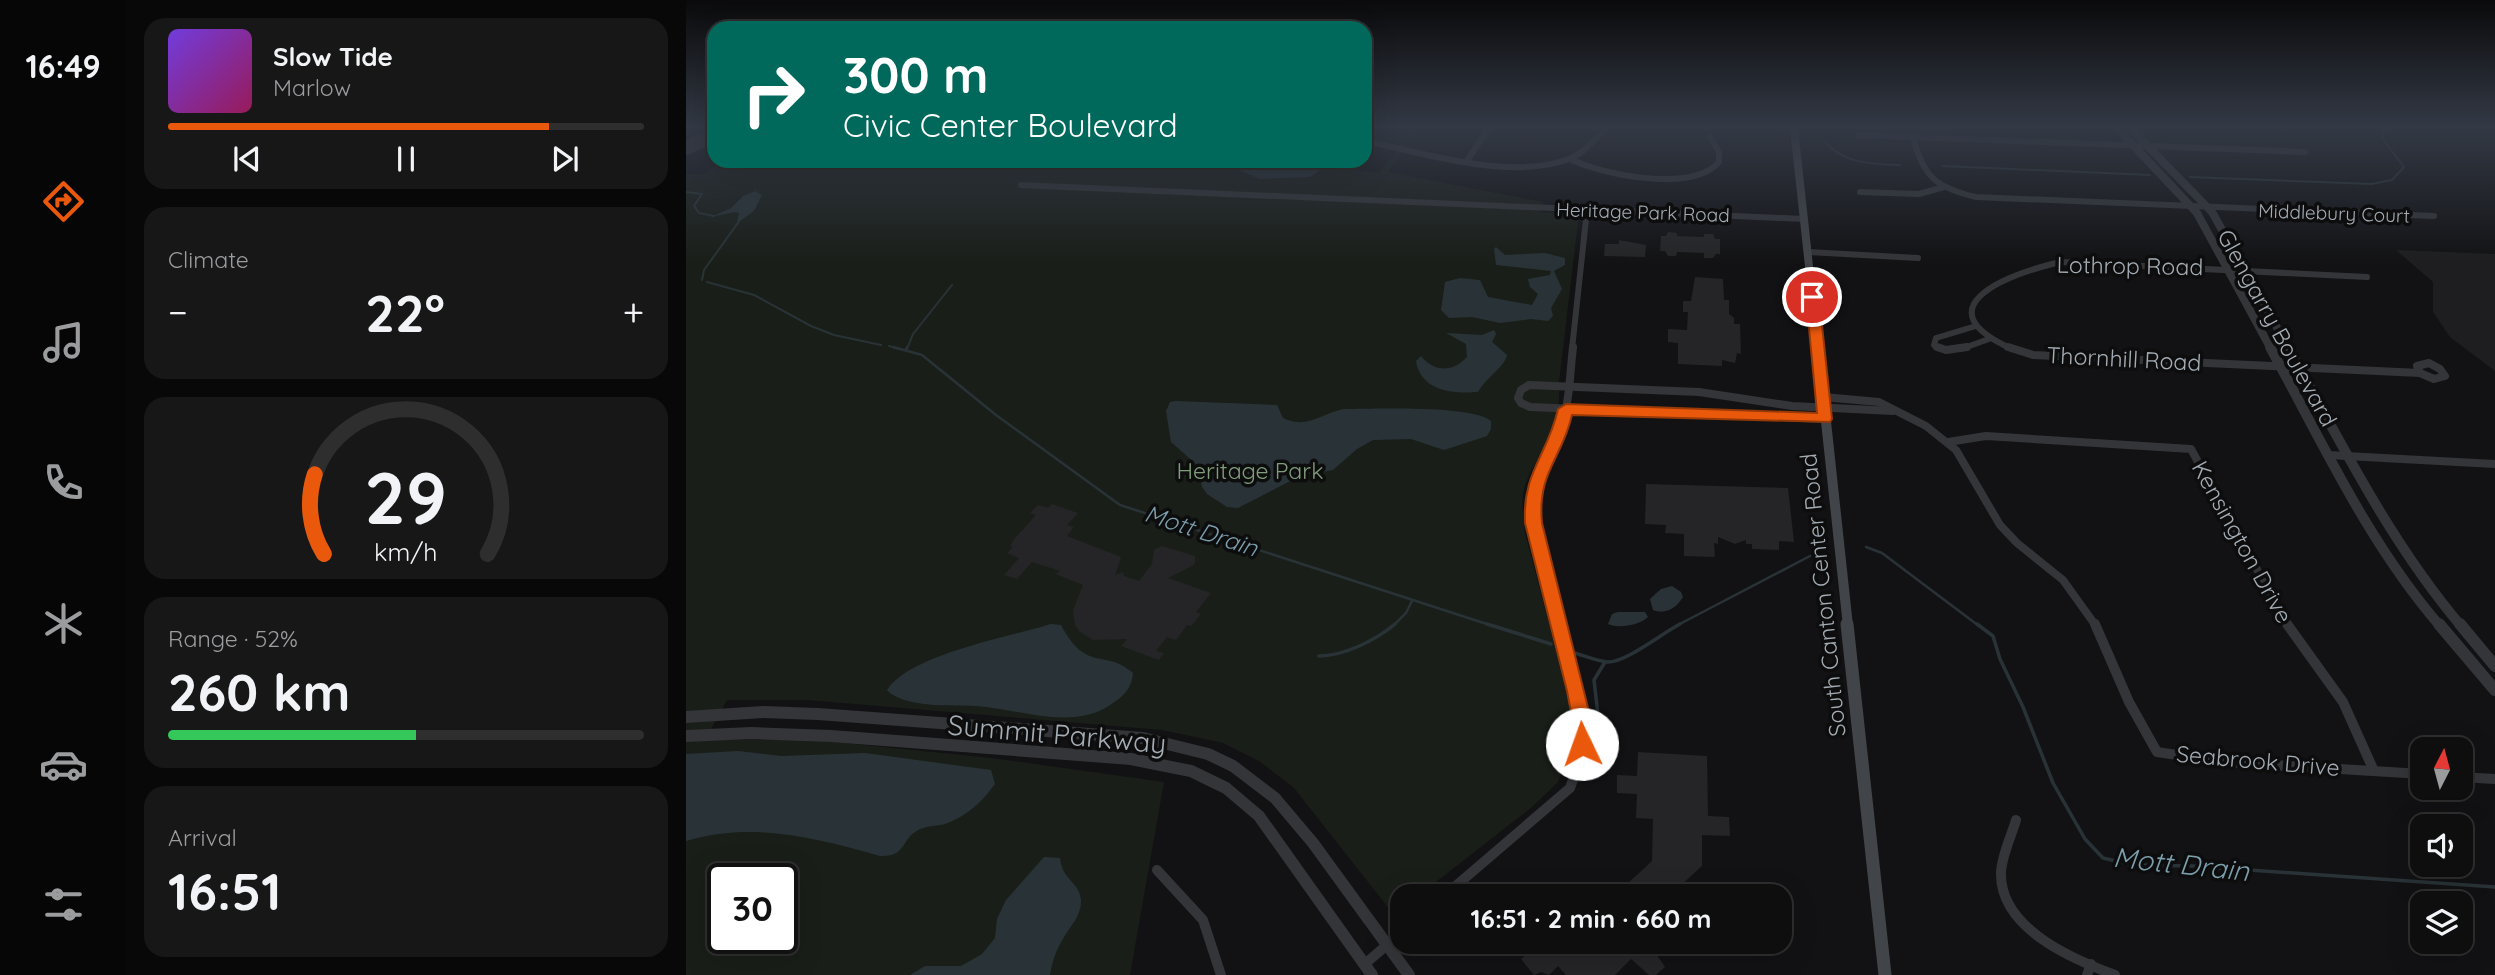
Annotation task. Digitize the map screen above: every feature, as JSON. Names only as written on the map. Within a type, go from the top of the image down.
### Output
[{"type":"main road","name":"South Canton Center Road","points":[[1799,174],[1885,975]]},
{"type":"street","points":[[1621,174],[1696,176],[1704,174]]},
{"type":"street","points":[[1926,174],[1944,187]]},
{"type":"street","name":"Glengarry Boulevard","points":[[2160,174],[2192,207],[2207,228],[2328,455],[2415,597],[2495,690]]},
{"type":"street","name":"Glengarry Boulevard","points":[[2175,174],[2208,208],[2245,269],[2347,456],[2402,545],[2439,600],[2495,666]]},
{"type":"street","name":"Heritage Park Road","points":[[1021,185],[1804,219]]},
{"type":"street","points":[[1860,192],[1919,194],[1944,187]]},
{"type":"street","name":"Middlebury Court","points":[[1944,187],[1986,198],[2434,216]]},
{"type":"street","points":[[1458,884],[1570,788],[1580,760],[1584,728],[1534,523],[1532,503],[1537,476],[1560,433],[1566,409],[1587,210]]},
{"type":"street","points":[[1808,252],[1918,258]]},
{"type":"street","name":"Lothrop Road","points":[[1976,326],[1971,314],[1973,303],[1978,296],[2036,267],[2062,262],[2228,268],[2367,277]]},
{"type":"street","points":[[1976,326],[1936,338],[1934,345],[1949,351],[1989,339]]},
{"type":"street","name":"Thornhill Road","points":[[1976,326],[1989,339],[2009,349],[2033,355],[2420,373]]},
{"type":"street","points":[[1529,385],[1699,392],[1791,406],[1824,407],[1566,409],[1530,407],[1521,403],[1518,398],[1521,390],[1529,385]]},
{"type":"street","name":"Seabrook Drive","points":[[1824,407],[1896,411],[1926,426],[1948,442],[1968,467],[2000,525],[2017,543],[2063,580],[2079,599],[2093,620],[2129,702],[2157,752],[2224,762],[2410,773]]},
{"type":"street","name":"Kensington Drive","points":[[1948,442],[1986,436],[2191,449],[2287,625],[2343,702],[2374,771]]},
{"type":"street","points":[[2328,455],[2495,464]]},
{"type":"street","points":[[2382,545],[2402,545]]},
{"type":"street","points":[[2462,654],[2480,650]]},
{"type":"street","name":"Summit Parkway","points":[[686,717],[763,712],[818,714],[1143,738],[1188,747],[1247,774],[1279,800],[1388,943],[1409,975]]},
{"type":"street","name":"Summit Parkway","points":[[686,736],[751,733],[831,736],[1131,759],[1191,771],[1226,788],[1259,816],[1369,969]]},
{"type":"street","points":[[2473,778],[2495,779]]},
{"type":"street","points":[[2016,820],[2001,871],[2009,905],[2025,926],[2089,970],[2115,975]]},
{"type":"street","points":[[1157,870],[1203,920],[1221,975]]},
{"type":"street","points":[[1369,969],[1388,943]]},
{"type":"shaded area","points":[[1247,174],[1315,174],[1310,177],[1260,179]]},
{"type":"shaded area","points":[[755,191],[762,195],[756,208],[740,221],[737,221],[739,213],[735,212],[711,217],[731,208],[743,196]]},
{"type":"shaded area","points":[[1496,247],[1505,255],[1545,253],[1565,258],[1565,265],[1554,271],[1562,289],[1551,308],[1553,316],[1548,321],[1531,319],[1500,323],[1472,317],[1449,318],[1441,310],[1445,282],[1460,278],[1480,280],[1488,297],[1532,305],[1538,294],[1530,287],[1528,279],[1550,275],[1551,271],[1496,265]]},
{"type":"shaded area","points":[[2396,250],[2495,254],[2495,371],[2450,337],[2433,312],[2433,282]]},
{"type":"shaded area","points":[[1494,330],[1496,334],[1492,342],[1507,355],[1478,392],[1439,388],[1431,385],[1419,371],[1416,361],[1421,356],[1437,368],[1455,366],[1467,357],[1466,344],[1446,333],[1482,335]]},
{"type":"shaded area","points":[[1170,402],[1277,405],[1283,418],[1300,422],[1344,409],[1444,410],[1480,416],[1491,421],[1491,429],[1487,436],[1444,450],[1411,439],[1373,440],[1357,449],[1333,470],[1300,476],[1238,508],[1227,507],[1207,494],[1202,487],[1197,465],[1171,442],[1166,411]]},
{"type":"shaded area","points":[[1672,586],[1681,592],[1683,597],[1680,601],[1666,611],[1653,610],[1650,599],[1661,589]]},
{"type":"shaded area","points":[[1645,612],[1648,617],[1629,625],[1608,624],[1612,614]]},
{"type":"shaded area","points":[[1051,624],[1061,625],[1079,650],[1114,662],[1133,673],[1124,694],[1098,712],[1064,717],[976,706],[916,703],[895,696],[887,690],[899,677],[938,657]]},
{"type":"shaded area","points":[[738,751],[781,756],[865,753],[991,770],[995,784],[967,813],[945,824],[918,830],[899,851],[889,856],[808,838],[760,832],[735,832],[686,841],[686,754]]},
{"type":"shaded area","points":[[1044,857],[1060,858],[1064,871],[1080,894],[1081,900],[1078,916],[1056,952],[1050,975],[910,975],[925,966],[961,966],[982,954],[995,938],[997,919],[1006,900]]},
{"type":"green space","name":"Heritage Park","points":[[686,174],[1397,174],[1543,202],[1541,212],[1579,214],[1557,412],[1551,433],[1526,482],[1523,500],[1525,533],[1571,707],[1571,744],[1558,782],[1532,807],[1433,884],[1390,884],[1390,910],[1294,788],[1259,761],[1223,743],[1162,730],[807,700],[727,700],[705,740],[804,739],[992,758],[1164,782],[1130,975],[686,975]]},
{"type":"building","points":[[1668,232],[1677,233],[1677,236],[1704,237],[1704,234],[1713,234],[1715,239],[1720,239],[1720,254],[1713,258],[1704,258],[1704,253],[1677,252],[1676,256],[1668,256],[1665,251],[1660,251],[1661,236],[1666,236]]},
{"type":"building","points":[[1619,240],[1646,245],[1645,257],[1604,256],[1605,244],[1619,244]]},
{"type":"building","points":[[1695,277],[1723,279],[1724,300],[1729,300],[1729,314],[1734,318],[1734,324],[1740,324],[1741,354],[1737,353],[1735,363],[1722,360],[1722,366],[1678,364],[1678,343],[1668,342],[1668,329],[1687,330],[1688,312],[1683,312],[1683,301],[1691,301]]},
{"type":"building","points":[[1646,484],[1788,488],[1794,542],[1779,541],[1779,550],[1752,549],[1752,544],[1746,544],[1746,540],[1735,544],[1718,537],[1718,544],[1714,543],[1715,557],[1684,556],[1684,534],[1665,533],[1666,525],[1645,524]]},
{"type":"building","points":[[1052,504],[1078,513],[1067,525],[1074,527],[1067,536],[1121,557],[1115,575],[1123,572],[1124,576],[1139,581],[1152,564],[1154,550],[1162,546],[1195,556],[1192,566],[1168,578],[1211,593],[1196,612],[1201,614],[1191,626],[1187,625],[1176,640],[1167,637],[1156,651],[1164,653],[1159,660],[1121,646],[1127,639],[1093,640],[1080,632],[1075,625],[1073,610],[1083,585],[1056,574],[1060,571],[1032,562],[1017,579],[1004,575],[1019,558],[1007,553],[1013,547],[1010,546],[1015,538],[1036,515],[1030,513],[1038,505],[1048,508]]},
{"type":"building","points":[[1638,752],[1707,756],[1708,816],[1729,817],[1730,836],[1702,835],[1702,866],[1682,884],[1627,884],[1652,861],[1653,819],[1636,818],[1637,794],[1617,793],[1617,775],[1637,776]]},
{"type":"building","points":[[1527,954],[1656,954],[1665,967],[1656,975],[1649,975],[1631,959],[1615,975],[1566,975],[1558,966],[1549,975],[1541,972],[1534,975],[1521,959]]},
{"type":"waterway","points":[[2116,174],[2150,175]]},
{"type":"waterway","points":[[2190,177],[2371,184],[2392,180],[2398,174]]},
{"type":"waterway","name":"Mott Drain","points":[[686,192],[702,194],[694,206],[699,213],[714,216]]},
{"type":"waterway","name":"Mott Drain","points":[[702,280],[704,270],[740,220]]},
{"type":"waterway","name":"Mott Drain","points":[[707,282],[754,295],[811,326],[834,335],[881,345]]},
{"type":"waterway","points":[[907,349],[913,334],[952,285]]},
{"type":"waterway","name":"Mott Drain","points":[[889,346],[899,349]]},
{"type":"waterway","name":"Mott Drain","points":[[893,347],[922,355],[996,415],[1120,505],[1493,626]]},
{"type":"waterway","name":"Mott Drain","points":[[1866,547],[1882,553],[1979,626]]},
{"type":"waterway","name":"Mott Drain","points":[[1676,626],[1810,556]]},
{"type":"waterway","points":[[1395,624],[1406,613],[1412,601]]},
{"type":"waterway","points":[[1319,656],[1359,646],[1395,624]]},
{"type":"waterway","name":"Mott Drain","points":[[1487,624],[1551,644]]},
{"type":"waterway","name":"Mott Drain","points":[[1575,653],[1607,662],[1615,661],[1680,624]]},
{"type":"waterway","name":"Mott Drain","points":[[1977,624],[1993,636],[2000,659],[2023,707],[2053,783],[2085,839],[2103,858],[2133,865],[2192,866],[2495,887]]},
{"type":"waterway","points":[[1589,771],[1599,724],[1594,680],[1605,662]]},
{"type":"route","points":[[1582,744],[1584,728],[1534,523],[1532,503],[1537,476],[1560,433],[1566,409],[1825,419],[1812,297]]}]
